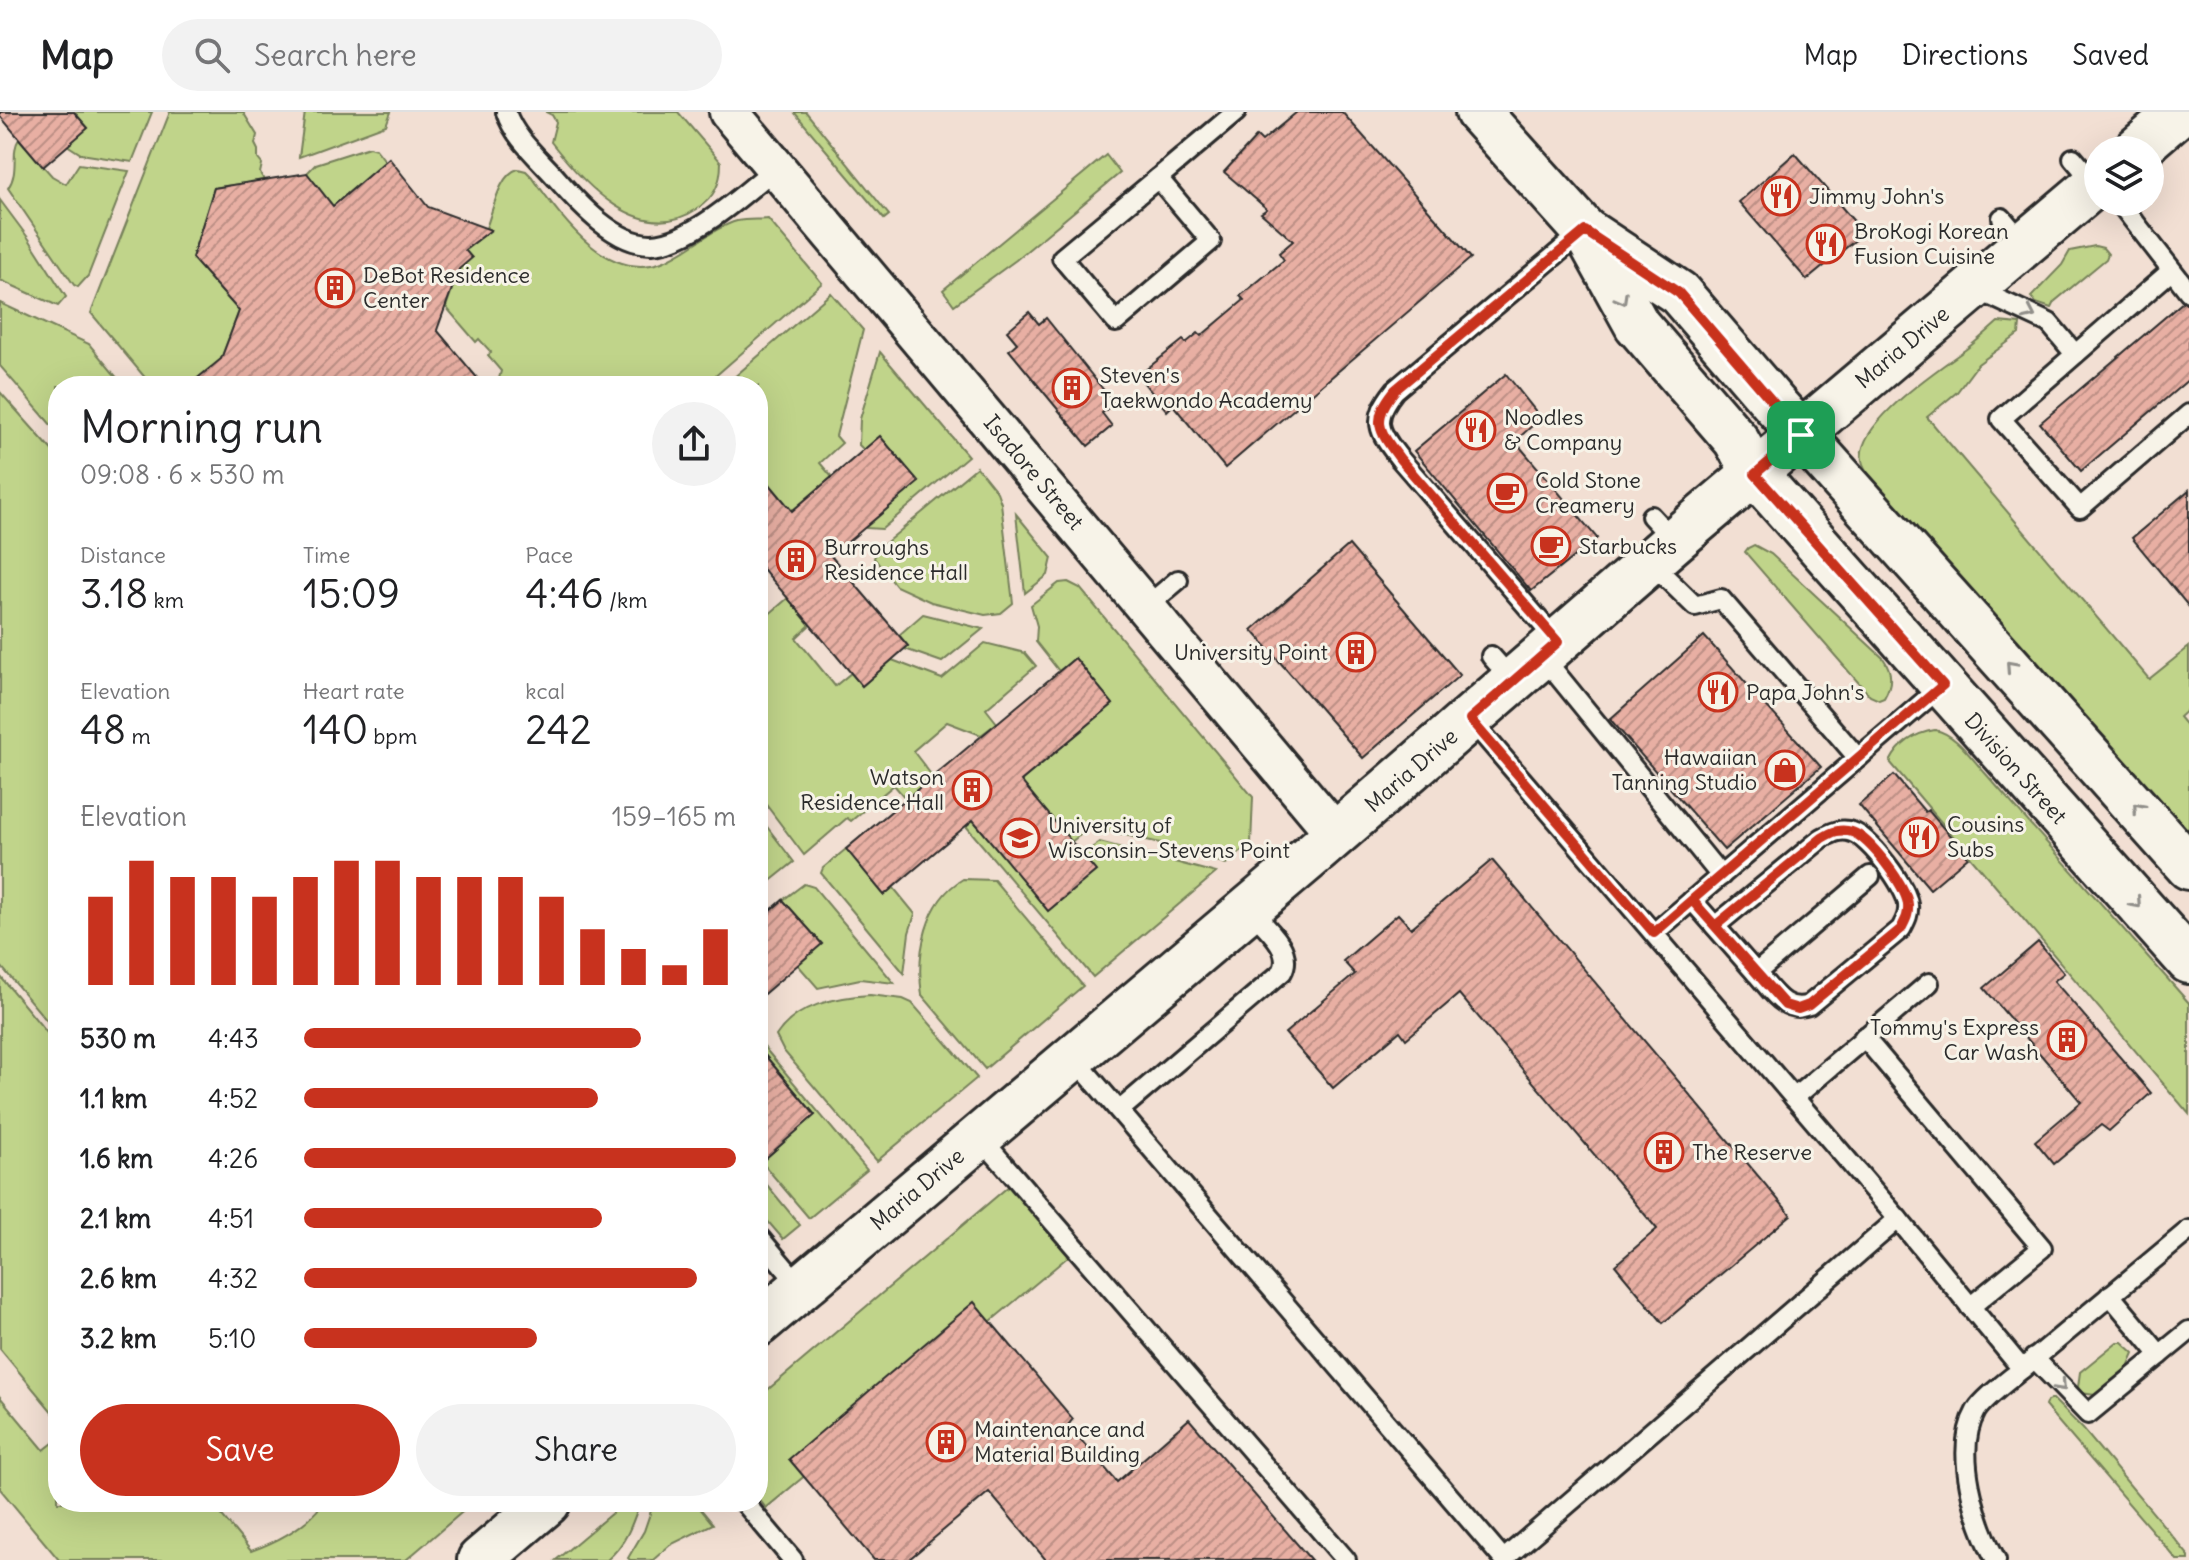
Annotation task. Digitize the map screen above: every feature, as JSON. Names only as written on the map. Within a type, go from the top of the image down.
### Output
[{"type":"main road","name":"Division Street","points":[[1478,112],[1585,231],[1637,325],[1736,440],[1755,474],[2189,961]]},
{"type":"main road","points":[[2150,136],[2170,115]]},
{"type":"main road","name":"Maria Drive","points":[[768,1315],[1470,719],[1526,659],[1658,540],[1755,474],[1973,287],[2013,231],[2084,189]]},
{"type":"main road","name":"Division Street","points":[[1585,231],[1679,293],[1801,435],[2189,867]]},
{"type":"main road","points":[[480,1560],[536,1512]]},
{"type":"street","name":"Isadore Street","points":[[729,112],[1336,834]]},
{"type":"lane","points":[[506,112],[517,132],[576,200],[593,217],[633,241],[651,244],[671,240],[697,227],[775,168]]},
{"type":"lane","points":[[1158,178],[1211,241],[1116,322],[1062,258],[1236,112]]},
{"type":"lane","points":[[2125,216],[2189,292]]},
{"type":"lane","points":[[1585,231],[1395,390],[1383,406],[1378,425],[1526,659],[1721,876]]},
{"type":"lane","points":[[2171,271],[2001,419],[2080,508],[2189,414]]},
{"type":"lane","points":[[1973,287],[2049,323],[2075,354]]},
{"type":"lane","points":[[1658,540],[1695,606],[1721,599],[1858,758]]},
{"type":"lane","points":[[1146,607],[1178,580]]},
{"type":"lane","points":[[1654,933],[1943,685]]},
{"type":"lane","points":[[1470,719],[1970,1307],[2028,1363],[2088,1414],[2189,1331]]},
{"type":"lane","points":[[1692,900],[1756,973],[1785,1005],[1798,1009],[1809,1005],[1901,929],[1908,916],[1908,903],[1900,882],[1861,836],[1835,830],[1715,926]]},
{"type":"lane","points":[[1756,973],[1870,876]]},
{"type":"lane","points":[[1120,1110],[1286,966],[1285,953],[1248,908]]},
{"type":"lane","points":[[1794,1098],[1929,983]]},
{"type":"lane","points":[[1864,1037],[2042,1248],[1970,1307]]},
{"type":"lane","points":[[1073,1057],[1504,1560],[1898,1219]]},
{"type":"lane","points":[[980,1137],[1346,1560]]},
{"type":"lane","points":[[1996,1560],[1982,1535],[1971,1489],[1966,1444],[1976,1410],[2189,1230]]},
{"type":"lane","points":[[768,1248],[801,1287]]},
{"type":"lane","points":[[2110,1295],[2160,1355]]},
{"type":"lane","points":[[752,1512],[793,1560]]},
{"type":"green space","points":[[74,112],[152,112],[132,162],[81,154],[67,145],[88,128]]},
{"type":"green space","points":[[170,112],[243,112],[257,135],[255,144],[264,180],[214,188],[192,258],[239,311],[217,369],[211,367],[200,376],[144,376],[91,313]]},
{"type":"green space","points":[[305,112],[391,112],[386,125],[299,157]]},
{"type":"green space","points":[[546,112],[678,112],[721,162],[716,189],[697,209],[676,219],[655,220],[634,215],[596,191],[564,158],[551,142],[556,122]]},
{"type":"green space","points":[[794,112],[806,112],[889,215],[884,219]]},
{"type":"green space","points":[[19,139],[52,176],[66,184],[79,164],[129,171],[88,276],[78,287],[8,188],[14,175],[15,150]]},
{"type":"green space","points":[[369,147],[376,149],[386,162],[333,206],[307,173],[316,164]]},
{"type":"green space","points":[[1106,155],[1120,173],[1016,260],[954,305],[943,290]]},
{"type":"green space","points":[[518,169],[526,171],[586,242],[622,263],[641,266],[662,262],[728,224],[768,219],[822,283],[715,376],[500,376],[501,371],[488,356],[491,352],[479,339],[476,342],[446,307],[459,269],[471,258],[465,250],[490,230],[486,228],[501,185],[511,172]]},
{"type":"green space","points":[[0,200],[66,297],[58,306],[0,280]]},
{"type":"green space","points":[[2095,246],[2103,248],[2108,254],[2106,259],[2054,302],[2051,308],[2036,303],[2031,297],[2062,265],[2070,251]]},
{"type":"green space","points":[[831,293],[863,330],[836,436],[842,443],[820,463],[832,477],[792,511],[768,482],[768,376],[736,376]]},
{"type":"green space","points":[[0,303],[89,344],[116,376],[48,376],[48,421],[0,366]]},
{"type":"green space","points":[[1998,322],[2020,324],[2019,334],[1978,364],[1957,392],[1927,417],[2149,679],[2189,647],[2189,708],[2179,717],[2189,729],[2189,837],[1885,494],[1863,464],[1862,449],[1883,416],[1918,384]]},
{"type":"green space","points":[[880,352],[968,456],[882,529],[865,528],[918,482],[859,445],[860,419]]},
{"type":"green space","points":[[0,392],[48,446],[48,1022],[0,965]]},
{"type":"green space","points":[[977,467],[997,492],[1001,503],[1013,603],[1001,613],[985,615],[931,602],[896,586],[874,558],[877,550]]},
{"type":"green space","points":[[1016,514],[1052,558],[1048,575],[1025,593]]},
{"type":"green space","points":[[1754,545],[1771,554],[1883,658],[1890,678],[1884,698],[1879,700],[1870,696],[1745,552]]},
{"type":"green space","points":[[1068,582],[1080,588],[1253,797],[1251,844],[1226,864],[1160,843],[1090,827],[1071,842],[1021,781],[1113,704],[1075,658],[1059,671],[1036,642],[1037,626],[1031,605],[1059,583]]},
{"type":"green space","points":[[788,598],[810,625],[796,638],[835,686],[851,673],[862,686],[892,660],[942,679],[985,643],[1025,653],[1036,666],[986,709],[997,723],[981,735],[947,722],[913,751],[933,777],[906,799],[894,785],[851,821],[847,818],[804,855],[768,807],[768,615]]},
{"type":"green space","points":[[923,614],[983,629],[942,662],[905,649],[908,646],[899,635]]},
{"type":"green space","points":[[1935,730],[1950,736],[1963,747],[2189,1003],[2189,1114],[1890,762],[1908,740]]},
{"type":"green space","points":[[973,820],[1048,910],[1082,855],[1100,842],[1216,873],[1093,977],[966,826]]},
{"type":"green space","points":[[768,828],[794,862],[768,883]]},
{"type":"green space","points":[[846,849],[893,887],[915,914],[909,933],[904,973],[821,873]]},
{"type":"green space","points":[[963,879],[994,880],[1083,986],[985,1069],[922,995],[920,979],[922,946],[932,915],[950,889]]},
{"type":"green space","points":[[804,884],[814,887],[894,983],[860,979],[818,988],[798,965],[822,944],[783,900]]},
{"type":"green space","points":[[0,976],[48,1034],[48,1407],[0,1349]]},
{"type":"green space","points":[[870,995],[912,1003],[977,1078],[877,1161],[783,1050],[776,1036],[784,1025],[805,1010],[843,998]]},
{"type":"green space","points":[[768,1052],[867,1170],[809,1218],[768,1170],[768,1156],[815,1115],[768,1059]]},
{"type":"green space","points":[[768,1186],[800,1225],[783,1239],[768,1222]]},
{"type":"green space","points":[[1009,1186],[1069,1256],[768,1506],[768,1390]]},
{"type":"green space","points":[[2117,1342],[2122,1342],[2134,1353],[2128,1367],[2095,1395],[2081,1393],[2078,1387],[2080,1372]]},
{"type":"green space","points":[[0,1397],[44,1450],[48,1447],[48,1512],[219,1512],[251,1551],[291,1532],[315,1512],[462,1512],[406,1560],[59,1560],[0,1489]]},
{"type":"green space","points":[[2053,1399],[2083,1429],[2189,1556],[2189,1560],[2177,1560],[2045,1406],[2047,1401]]},
{"type":"green space","points":[[613,1512],[636,1512],[624,1541],[607,1560],[556,1560]]},
{"type":"green space","points":[[651,1512],[703,1512],[713,1524],[670,1545],[653,1560],[630,1560],[628,1558],[644,1531]]},
{"type":"building","points":[[0,112],[74,112],[88,128],[43,167],[0,116]]},
{"type":"building","points":[[1297,112],[1342,112],[1471,258],[1225,468],[1173,405],[1167,411],[1138,376],[1183,340],[1186,343],[1198,333],[1201,336],[1244,300],[1240,296],[1284,260],[1279,253],[1293,241],[1261,213],[1267,209],[1224,172],[1257,136],[1262,141]]},
{"type":"building","points":[[1795,153],[1864,233],[1807,280],[1739,202]]},
{"type":"building","name":"DeBot Residence Center","points":[[389,158],[428,207],[491,230],[465,250],[472,258],[459,269],[437,330],[476,376],[200,376],[221,359],[239,311],[192,258],[214,188],[307,173],[333,206]]},
{"type":"building","points":[[2183,302],[2189,304],[2189,379],[2081,471],[2040,423]]},
{"type":"building","name":"Steven's Taekwondo Academy","points":[[1029,312],[1039,324],[1046,318],[1114,403],[1102,413],[1112,426],[1088,446],[1009,350],[1017,343],[1007,331]]},
{"type":"building","points":[[1506,374],[1541,418],[1515,441],[1597,538],[1531,591],[1414,451]]},
{"type":"building","name":"Burroughs Residence Hall","points":[[880,436],[919,482],[831,556],[908,646],[862,686],[768,575],[768,482],[792,511]]},
{"type":"building","points":[[2189,490],[2189,607],[2132,538]]},
{"type":"building","name":"University Point","points":[[1349,545],[1460,675],[1363,758],[1252,630]]},
{"type":"building","points":[[1704,636],[1821,767],[1724,850],[1610,719]]},
{"type":"building","name":"Watson Residence Hall","points":[[1075,658],[1113,704],[1021,781],[1096,871],[1048,911],[973,820],[884,895],[846,849]]},
{"type":"building","name":"Cousins Subs","points":[[1894,775],[1968,857],[1930,889],[1859,805]]},
{"type":"building","name":"The Reserve","points":[[1492,860],[1791,1215],[1663,1323],[1615,1265],[1657,1229],[1459,994],[1406,1039],[1400,1031],[1333,1088],[1285,1033],[1355,974],[1343,961],[1398,914],[1411,928]]},
{"type":"building","points":[[783,900],[822,944],[768,990],[768,913]]},
{"type":"building","name":"Tommy's Express Car Wash","points":[[2038,942],[2064,973],[2054,981],[2151,1093],[2109,1131],[2101,1125],[2054,1164],[2035,1141],[2081,1102],[1984,988]]},
{"type":"building","points":[[768,1059],[815,1115],[768,1156]]},
{"type":"building","name":"Maintenance and Material Building","points":[[974,1302],[1073,1419],[1068,1425],[1117,1482],[1189,1419],[1311,1560],[1046,1560],[989,1492],[908,1560],[874,1560],[789,1459]]},
{"type":"place","name":"Jimmy John's","points":[[1781,196]]},
{"type":"place","name":"BroKogi Korean Fusion Cuisine","points":[[1826,244]]},
{"type":"place","name":"DeBot Residence Center","points":[[335,288]]},
{"type":"place","name":"Steven's Taekwondo Academy","points":[[1072,388]]},
{"type":"place","name":"Noodles & Company","points":[[1476,430]]},
{"type":"place","name":"Cold Stone Creamery","points":[[1507,493]]},
{"type":"place","name":"Starbucks","points":[[1551,546]]},
{"type":"place","name":"Burroughs Residence Hall","points":[[796,560]]},
{"type":"place","name":"University Point","points":[[1356,652]]},
{"type":"place","name":"Papa John's","points":[[1718,692]]},
{"type":"place","name":"Hawaiian Tanning Studio","points":[[1785,770]]},
{"type":"place","name":"Watson Residence Hall","points":[[972,790]]},
{"type":"place","name":"Cousins Subs","points":[[1919,837]]},
{"type":"place","name":"University of Wisconsin–Stevens Point","points":[[1020,838]]},
{"type":"place","name":"Tommy's Express Car Wash","points":[[2067,1040]]},
{"type":"place","name":"The Reserve","points":[[1664,1152]]},
{"type":"place","name":"Maintenance and Material Building","points":[[946,1442]]},
{"type":"route","points":[[1801,435],[1679,293],[1585,231],[1395,390],[1383,406],[1378,425],[1400,459],[1558,642],[1470,719],[1654,933],[1692,900],[1756,973],[1785,1005],[1798,1009],[1809,1005],[1901,929],[1908,916],[1908,903],[1900,882],[1861,836],[1835,830],[1822,838],[1715,926],[1692,900],[1943,685],[1755,474],[1801,435]]}]
